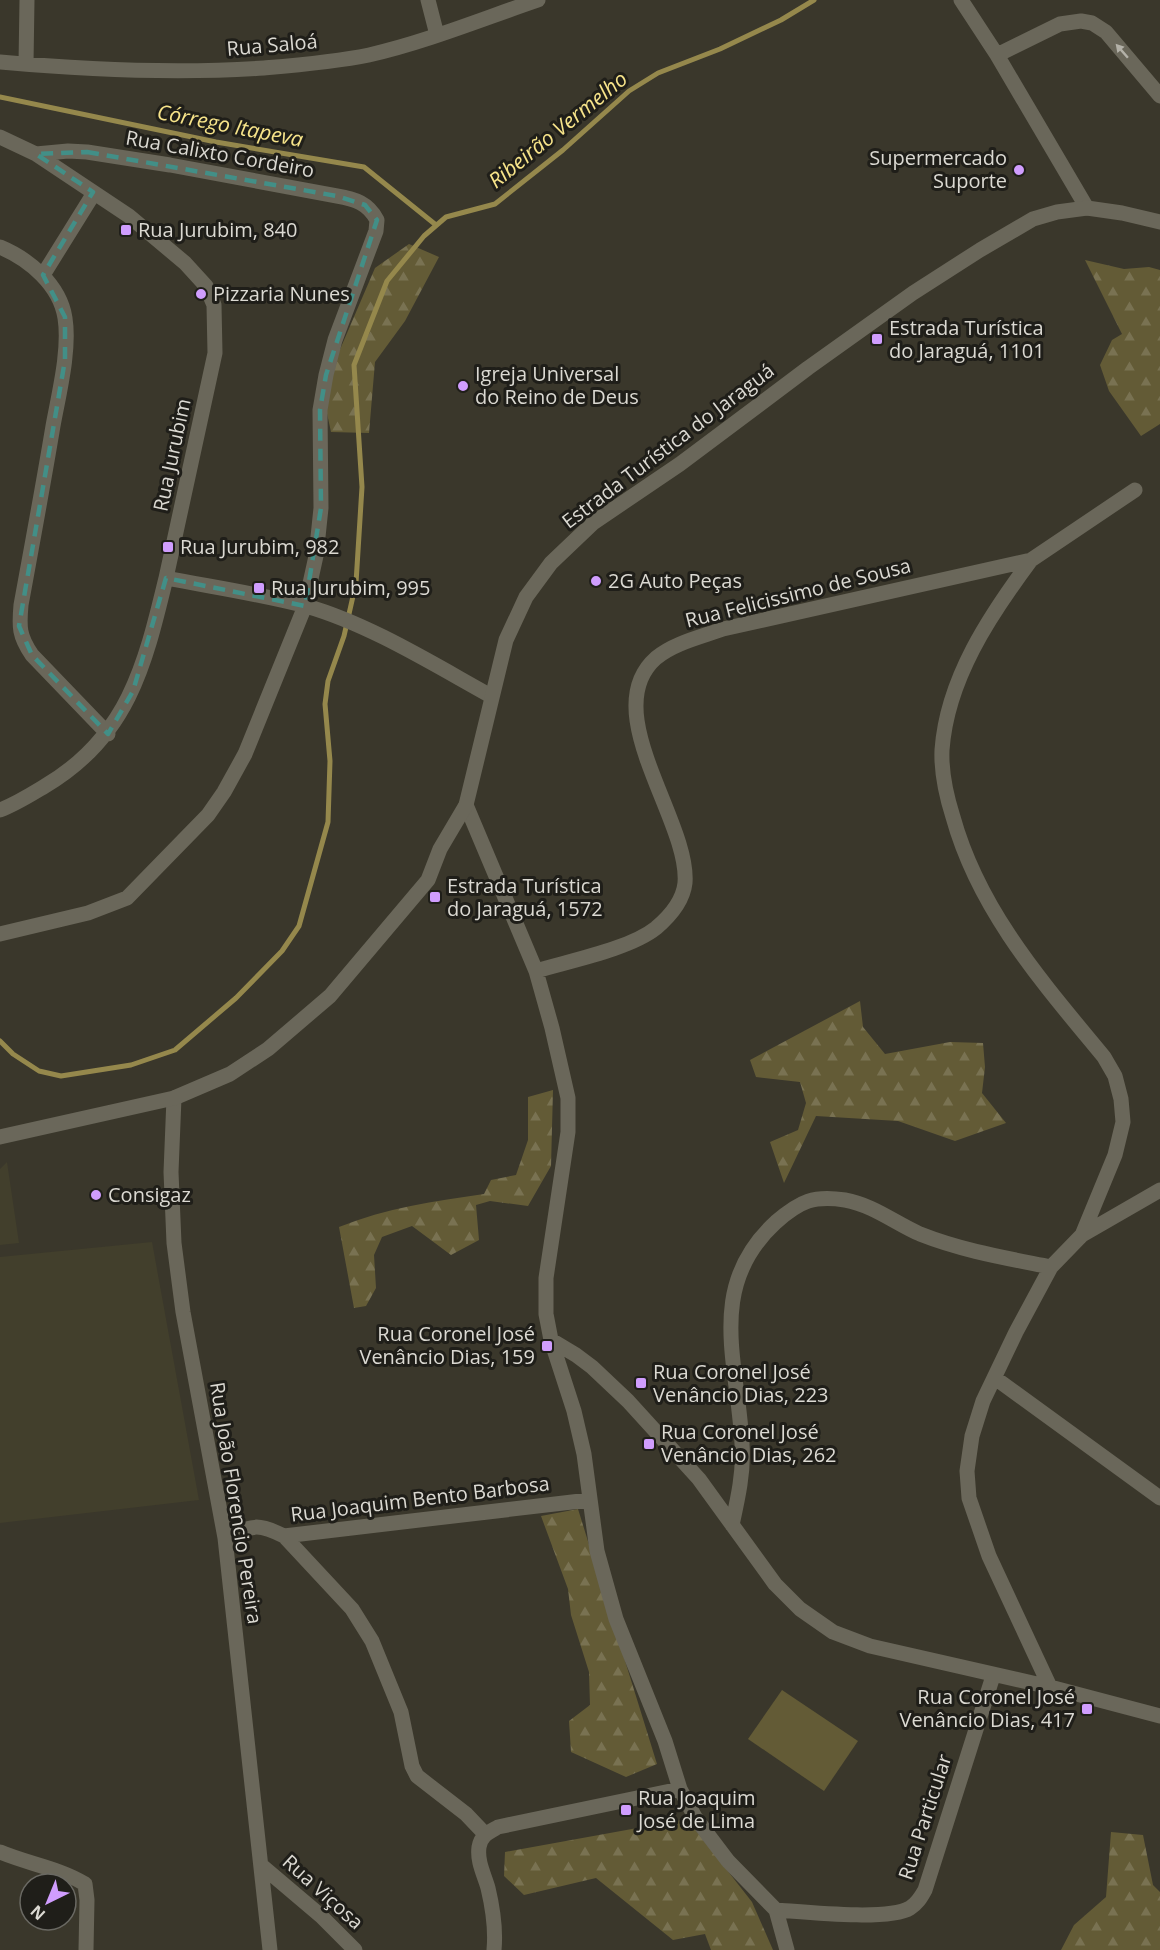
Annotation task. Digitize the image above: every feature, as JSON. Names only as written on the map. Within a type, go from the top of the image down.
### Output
[{"type":"street","points":[[26,64],[27,0]]},
{"type":"street","points":[[428,0],[437,35]]},
{"type":"street","name":"Rua Saloá","points":[[0,62],[170,71],[305,65],[368,55],[437,35],[538,0]]},
{"type":"street","points":[[961,0],[997,55],[1087,208]]},
{"type":"street","points":[[997,55],[1060,24],[1081,21],[1092,23],[1106,32],[1160,96]]},
{"type":"street","name":"Rua Jurubim","points":[[0,137],[36,154],[129,216],[185,263],[206,286],[214,305],[215,353],[151,641],[133,692],[108,734],[60,777],[0,810]]},
{"type":"street","name":"Rua Calixto Cordeiro","points":[[36,154],[87,152],[170,165],[355,200],[365,205],[373,213],[377,220],[376,231],[335,340],[326,375],[320,410],[321,508],[316,556],[305,606]]},
{"type":"street","points":[[43,275],[94,193]]},
{"type":"street","name":"Estrada Turística do Jaraguá","points":[[0,1137],[174,1098],[230,1074],[268,1049],[330,996],[428,880],[440,849],[466,804],[506,640],[526,597],[551,563],[593,523],[680,464],[808,368],[980,250],[1033,219],[1057,212],[1087,208],[1160,222]]},
{"type":"street","points":[[0,248],[25,260],[43,275],[58,297],[66,318],[65,360],[19,626],[23,642],[32,655],[108,734]]},
{"type":"street","name":"Rua Felicissimo de Sousa","points":[[536,971],[635,940],[654,929],[671,913],[685,885],[684,861],[648,764],[637,723],[638,691],[645,672],[656,658],[678,645],[723,629],[1031,560],[1135,490]]},
{"type":"street","points":[[1031,560],[996,606],[967,660],[951,704],[942,750],[944,787],[959,839],[981,889],[1011,941],[1104,1057],[1115,1076],[1121,1099],[1123,1122],[1115,1155],[1082,1235]]},
{"type":"street","points":[[166,578],[305,606],[331,615],[361,627],[491,696]]},
{"type":"street","points":[[0,934],[88,913],[126,898],[208,814],[224,792],[245,753],[305,606]]},
{"type":"street","points":[[466,804],[536,971],[568,1098],[568,1132],[546,1278],[546,1314],[551,1340],[574,1411],[584,1454],[597,1551],[616,1619],[665,1742],[680,1788],[709,1836],[728,1860],[776,1910],[787,1950]]},
{"type":"street","name":"Rua João Florencio Pereira","points":[[174,1098],[171,1172],[174,1243],[183,1312],[225,1538],[270,1950]]},
{"type":"street","points":[[1050,1687],[989,1556],[969,1498],[967,1471],[972,1436],[983,1401],[1051,1267],[1082,1235],[1160,1190]]},
{"type":"street","points":[[732,1525],[740,1484],[742,1445],[730,1325],[734,1290],[744,1263],[766,1232],[788,1212],[805,1202],[823,1197],[849,1201],[881,1213],[917,1233],[963,1250],[1051,1267]]},
{"type":"street","points":[[551,1340],[576,1354],[628,1401],[699,1479],[775,1584],[801,1609],[833,1632],[870,1646],[993,1676],[1050,1687],[1160,1716]]},
{"type":"street","points":[[995,1378],[1160,1498]]},
{"type":"street","name":"Rua Joaquim Bento Barbosa","points":[[225,1538],[254,1526],[269,1529],[284,1536],[589,1500]]},
{"type":"street","points":[[284,1536],[352,1609],[372,1641],[401,1712],[412,1766],[417,1776],[466,1814],[485,1834]]},
{"type":"street","name":"Rua Particular","points":[[776,1910],[860,1914],[895,1913],[909,1909],[917,1902],[925,1890],[993,1676]]},
{"type":"street","points":[[494,1950],[496,1932],[479,1862],[479,1846],[485,1834],[498,1827],[680,1788]]},
{"type":"street","points":[[0,1852],[57,1871],[85,1884],[86,1950]]},
{"type":"street","name":"Rua Viçosa","points":[[262,1866],[321,1916],[355,1950]]},
{"type":"highlighted area","points":[[87,152],[337,196],[365,205],[377,220],[326,375],[320,410],[321,508],[305,606],[166,578],[133,691],[108,734],[32,655],[19,626],[65,360],[65,317],[43,275],[93,192],[36,154]]},
{"type":"shaded area","points":[[7,1162],[19,1243],[0,1245],[0,1169]]},
{"type":"shaded area","points":[[152,1242],[199,1500],[0,1523],[0,1257]]},
{"type":"green space","points":[[409,244],[439,257],[405,321],[375,362],[369,433],[331,432],[325,404],[335,361],[375,268]]},
{"type":"green space","points":[[1085,260],[1124,269],[1149,267],[1160,270],[1160,424],[1141,436],[1109,391],[1100,365],[1112,340],[1122,334]]},
{"type":"green space","points":[[860,1001],[863,1027],[885,1054],[950,1042],[983,1043],[985,1067],[982,1093],[1006,1123],[955,1141],[898,1121],[816,1116],[784,1183],[770,1142],[798,1130],[806,1103],[800,1082],[756,1077],[750,1060]]},
{"type":"green space","points":[[553,1090],[551,1166],[528,1206],[490,1201],[476,1205],[479,1240],[451,1255],[412,1226],[382,1237],[374,1255],[376,1288],[366,1306],[354,1308],[339,1227],[393,1210],[484,1194],[491,1180],[516,1175],[528,1140],[528,1097]]},
{"type":"green space","points":[[578,1509],[657,1764],[626,1777],[571,1752],[569,1721],[590,1705],[589,1672],[571,1615],[568,1589],[541,1516]]},
{"type":"green space","points":[[782,1690],[858,1741],[824,1791],[748,1739]]},
{"type":"green space","points":[[687,1819],[752,1902],[773,1950],[711,1950],[705,1934],[673,1940],[596,1878],[524,1895],[504,1876],[505,1852]]},
{"type":"green space","points":[[1111,1832],[1143,1835],[1153,1885],[1160,1892],[1160,1950],[1061,1950],[1074,1925],[1106,1897]]},
{"type":"waterway","name":"Ribeirão Vermelho","points":[[0,1041],[13,1054],[39,1071],[61,1076],[131,1065],[175,1050],[236,998],[282,951],[299,926],[328,822],[330,761],[325,704],[328,681],[344,636],[356,583],[362,487],[354,365],[387,281],[424,236],[446,217],[495,204],[563,150],[629,91],[658,73],[720,49],[781,20],[814,0]]},
{"type":"waterway","name":"Córrego Itapeva","points":[[0,97],[216,142],[364,167],[436,225]]},
{"type":"place","name":"Supermercado Suporte","points":[[1019,170]]},
{"type":"place","name":"Rua Jurubim, 840","points":[[126,230]]},
{"type":"place","name":"Pizzaria Nunes","points":[[201,294]]},
{"type":"place","name":"Estrada Turística do Jaraguá, 1101","points":[[877,339]]},
{"type":"place","name":"Igreja Universal do Reino de Deus","points":[[463,386]]},
{"type":"place","name":"Rua Jurubim, 982","points":[[168,547]]},
{"type":"place","name":"2G Auto Peças","points":[[596,581]]},
{"type":"place","name":"Rua Jurubim, 995","points":[[259,588]]},
{"type":"place","name":"Estrada Turística do Jaraguá, 1572","points":[[435,897]]},
{"type":"place","name":"Consigaz","points":[[96,1195]]},
{"type":"place","name":"Rua Coronel José Venâncio Dias, 159","points":[[547,1346]]},
{"type":"place","name":"Rua Coronel José Venâncio Dias, 223","points":[[641,1383]]},
{"type":"place","name":"Rua Coronel José Venâncio Dias, 262","points":[[649,1444]]},
{"type":"place","name":"Rua Coronel José Venâncio Dias, 417","points":[[1087,1709]]},
{"type":"place","name":"Rua Joaquim José de Lima","points":[[626,1810]]}]
